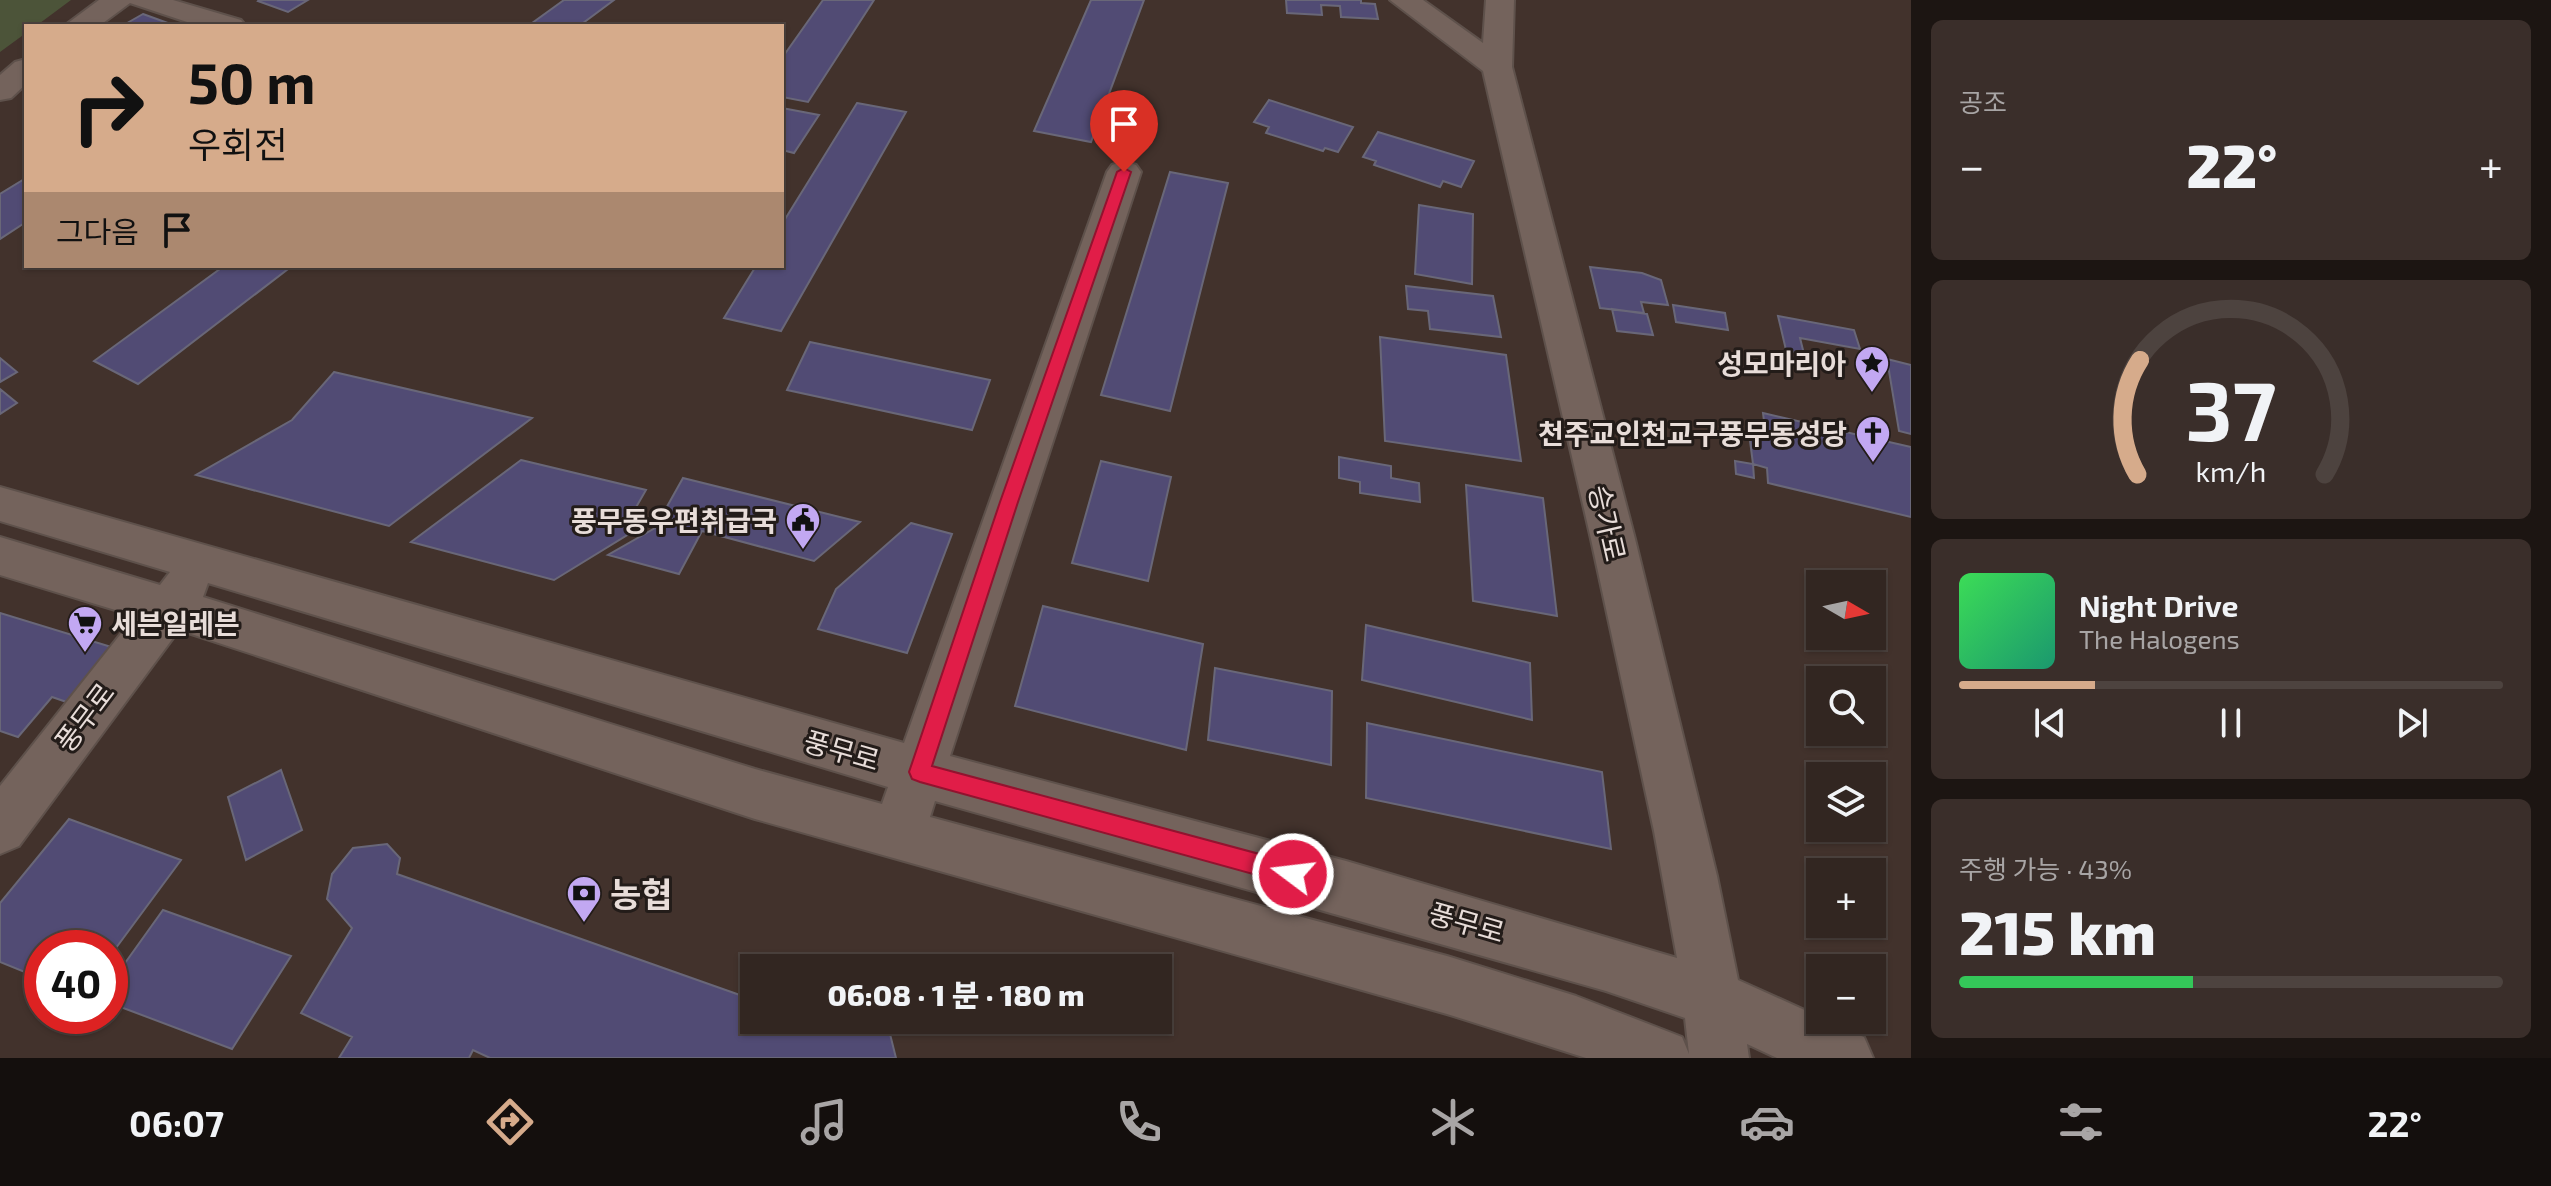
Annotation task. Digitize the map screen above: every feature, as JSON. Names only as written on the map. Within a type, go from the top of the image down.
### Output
[{"type":"street","points":[[82,24],[118,0]]},
{"type":"street","points":[[142,0],[225,24]]},
{"type":"street","points":[[206,0],[227,24]]},
{"type":"street","points":[[1404,0],[1497,67]]},
{"type":"street","name":"승가로","points":[[1500,0],[1497,67],[1637,642],[1714,999]]},
{"type":"street","points":[[0,91],[24,70]]},
{"type":"street","points":[[899,832],[1124,172]]},
{"type":"street","name":"풍무로","points":[[0,504],[920,772],[1487,927],[1714,999],[1843,1058]]},
{"type":"street","points":[[0,556],[755,794],[1447,985],[1576,1025],[1661,1058]]},
{"type":"street","name":"풍무로","points":[[0,828],[204,563]]},
{"type":"street","points":[[1714,999],[1719,1058]]},
{"type":"street","points":[[1714,999],[1744,1058]]},
{"type":"green space","points":[[0,0],[71,0],[39,24],[24,24],[24,34],[0,52]]},
{"type":"building","points":[[259,0],[308,0],[288,12],[258,1]]},
{"type":"building","points":[[564,0],[614,0],[582,24],[531,24]]},
{"type":"building","points":[[823,0],[874,0],[808,102],[784,97],[784,55]]},
{"type":"building","points":[[1091,0],[1144,0],[1091,142],[1034,131]]},
{"type":"building","points":[[1286,0],[1361,0],[1361,3],[1375,4],[1378,19],[1341,17],[1340,6],[1321,5],[1322,15],[1287,13]]},
{"type":"building","points":[[143,14],[170,24],[126,24]]},
{"type":"building","points":[[1269,100],[1353,127],[1338,152],[1325,148],[1323,151],[1266,133],[1269,127],[1254,122]]},
{"type":"building","points":[[857,103],[906,112],[781,331],[724,318],[755,268],[784,268],[784,221]]},
{"type":"building","points":[[784,108],[819,115],[794,153],[784,150]]},
{"type":"building","points":[[1378,132],[1474,161],[1461,187],[1443,181],[1440,187],[1374,165],[1376,161],[1363,157]]},
{"type":"building","points":[[1170,172],[1228,183],[1170,411],[1101,395]]},
{"type":"building","points":[[24,179],[24,223],[0,239],[0,194]]},
{"type":"building","points":[[1419,205],[1473,214],[1472,284],[1415,274]]},
{"type":"building","points":[[1590,267],[1642,273],[1661,280],[1668,305],[1641,302],[1644,313],[1600,308]]},
{"type":"building","points":[[221,268],[289,268],[138,384],[94,361]]},
{"type":"building","points":[[1406,286],[1493,296],[1501,337],[1430,329],[1428,311],[1408,309]]},
{"type":"building","points":[[1673,305],[1725,313],[1728,330],[1676,322]]},
{"type":"building","points":[[1612,309],[1647,314],[1653,335],[1617,331]]},
{"type":"building","points":[[1778,316],[1854,330],[1860,349],[1800,338],[1804,354],[1786,350]]},
{"type":"building","points":[[1380,337],[1506,355],[1521,461],[1385,441]]},
{"type":"building","points":[[810,342],[990,380],[972,430],[787,390]]},
{"type":"building","points":[[0,358],[17,372],[0,382]]},
{"type":"building","points":[[1887,359],[1911,365],[1911,434],[1899,431]]},
{"type":"building","points":[[334,372],[532,418],[389,526],[196,475],[292,420]]},
{"type":"building","points":[[0,389],[17,403],[0,414]]},
{"type":"building","points":[[1763,413],[1911,447],[1911,517],[1768,483],[1767,468],[1753,464],[1748,425],[1765,429]]},
{"type":"building","points":[[1339,457],[1391,466],[1391,478],[1419,483],[1420,502],[1360,493],[1360,482],[1339,478]]},
{"type":"building","points":[[521,460],[646,490],[631,516],[650,521],[554,580],[411,542]]},
{"type":"building","points":[[1101,461],[1171,477],[1148,581],[1072,563]]},
{"type":"building","points":[[1735,461],[1753,464],[1754,478],[1736,474]]},
{"type":"building","points":[[683,478],[860,522],[814,561],[702,531],[679,574],[608,555],[655,528]]},
{"type":"building","points":[[1466,485],[1543,498],[1557,616],[1473,601]]},
{"type":"building","points":[[911,523],[952,534],[907,653],[818,629],[836,589]]},
{"type":"building","points":[[1043,606],[1203,644],[1186,750],[1015,706]]},
{"type":"building","points":[[0,613],[131,653],[84,708],[52,697],[18,737],[0,731]]},
{"type":"building","points":[[1366,625],[1530,663],[1532,720],[1362,680]]},
{"type":"building","points":[[1215,668],[1332,691],[1331,765],[1208,740]]},
{"type":"building","points":[[1367,723],[1602,772],[1611,849],[1366,798]]},
{"type":"building","points":[[281,770],[302,830],[246,860],[228,797]]},
{"type":"building","points":[[69,819],[181,860],[128,932],[24,930],[24,972],[0,962],[0,903]]},
{"type":"building","points":[[387,844],[400,858],[397,874],[740,995],[740,1034],[890,1034],[896,1058],[490,1058],[473,1050],[469,1058],[339,1058],[352,1037],[301,1013],[352,928],[327,899],[332,874],[353,848]]},
{"type":"building","points":[[163,910],[291,956],[232,1049],[128,1010],[128,959]]},
{"type":"place","name":"성모마리아","points":[[1872,394]]},
{"type":"place","name":"천주교인천교구풍무동성당","points":[[1873,464]]},
{"type":"place","name":"풍무동우편취급국","points":[[803,551]]},
{"type":"place","name":"세븐일레븐","points":[[85,654]]},
{"type":"place","name":"농협","points":[[584,924]]},
{"type":"route","points":[[1124,172],[1009,502],[920,772],[1293,874]]}]
